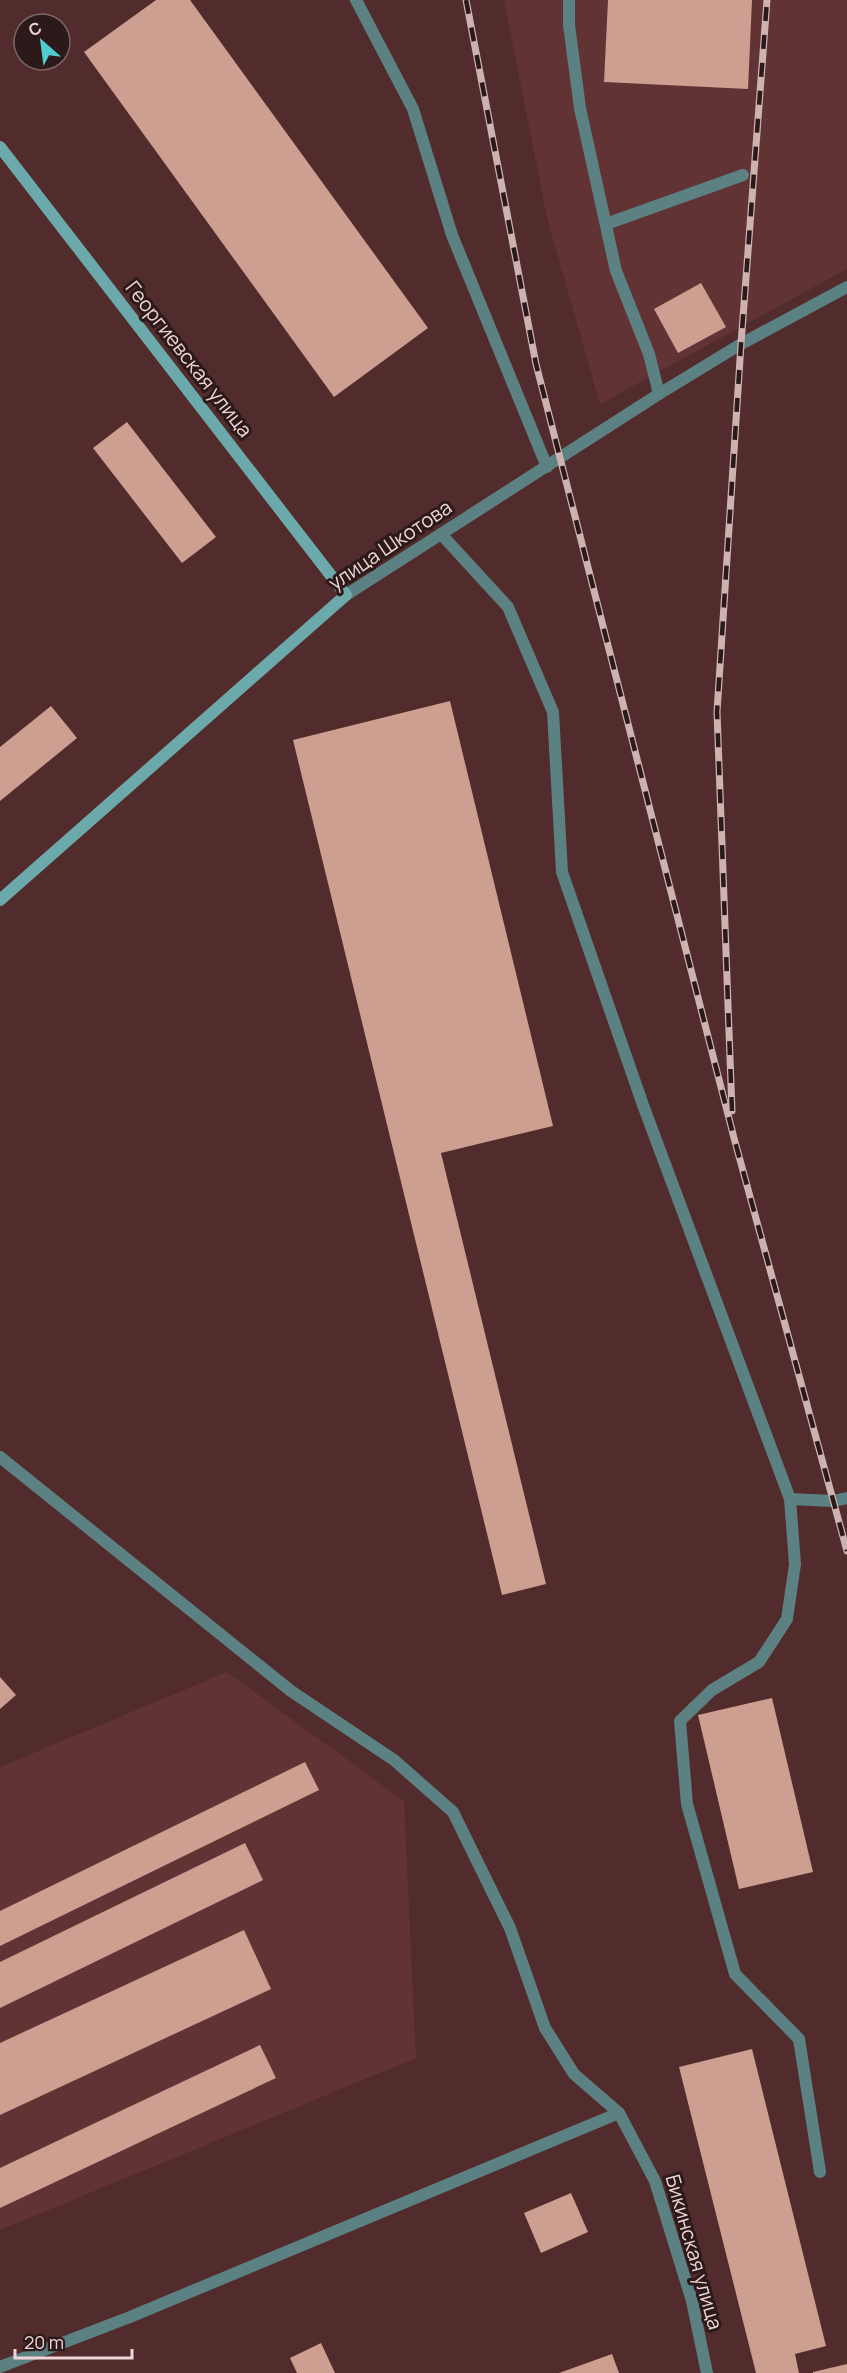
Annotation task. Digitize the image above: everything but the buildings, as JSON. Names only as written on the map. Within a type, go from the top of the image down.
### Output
[{"type":"street","points":[[356,0],[413,109],[452,235],[547,466]]},
{"type":"street","points":[[569,0],[568,25],[580,108],[616,271],[649,354],[659,394]]},
{"type":"street","name":"Георгиевская улица","points":[[0,147],[346,595]]},
{"type":"street","points":[[606,224],[743,175]]},
{"type":"street","name":"улица Шкотова","points":[[0,900],[346,595],[659,394],[741,344],[847,287]]},
{"type":"street","points":[[441,534],[508,608],[553,712],[562,872],[643,1105],[790,1499],[795,1564],[787,1618],[759,1662],[712,1690],[680,1721],[687,1804],[735,1974],[799,2040],[820,2172]]},
{"type":"street","points":[[0,1457],[291,1690],[394,1760],[453,1812],[510,1928],[545,2028],[574,2074],[619,2113],[130,2317],[0,2367]]},
{"type":"street","points":[[790,1499],[833,1501],[847,1498]]},
{"type":"street","name":"Бикинская улица","points":[[619,2113],[655,2181],[692,2301],[707,2373]]},
{"type":"shaded area","points":[[504,0],[847,0],[847,269],[600,404],[547,218]]},
{"type":"shaded area","points":[[227,1672],[404,1801],[416,2058],[0,2230],[0,1767]]},
{"type":"railway","points":[[466,0],[536,364],[734,1138],[847,1551]]},
{"type":"railway","points":[[732,1111],[717,712],[741,344],[767,0]]}]
